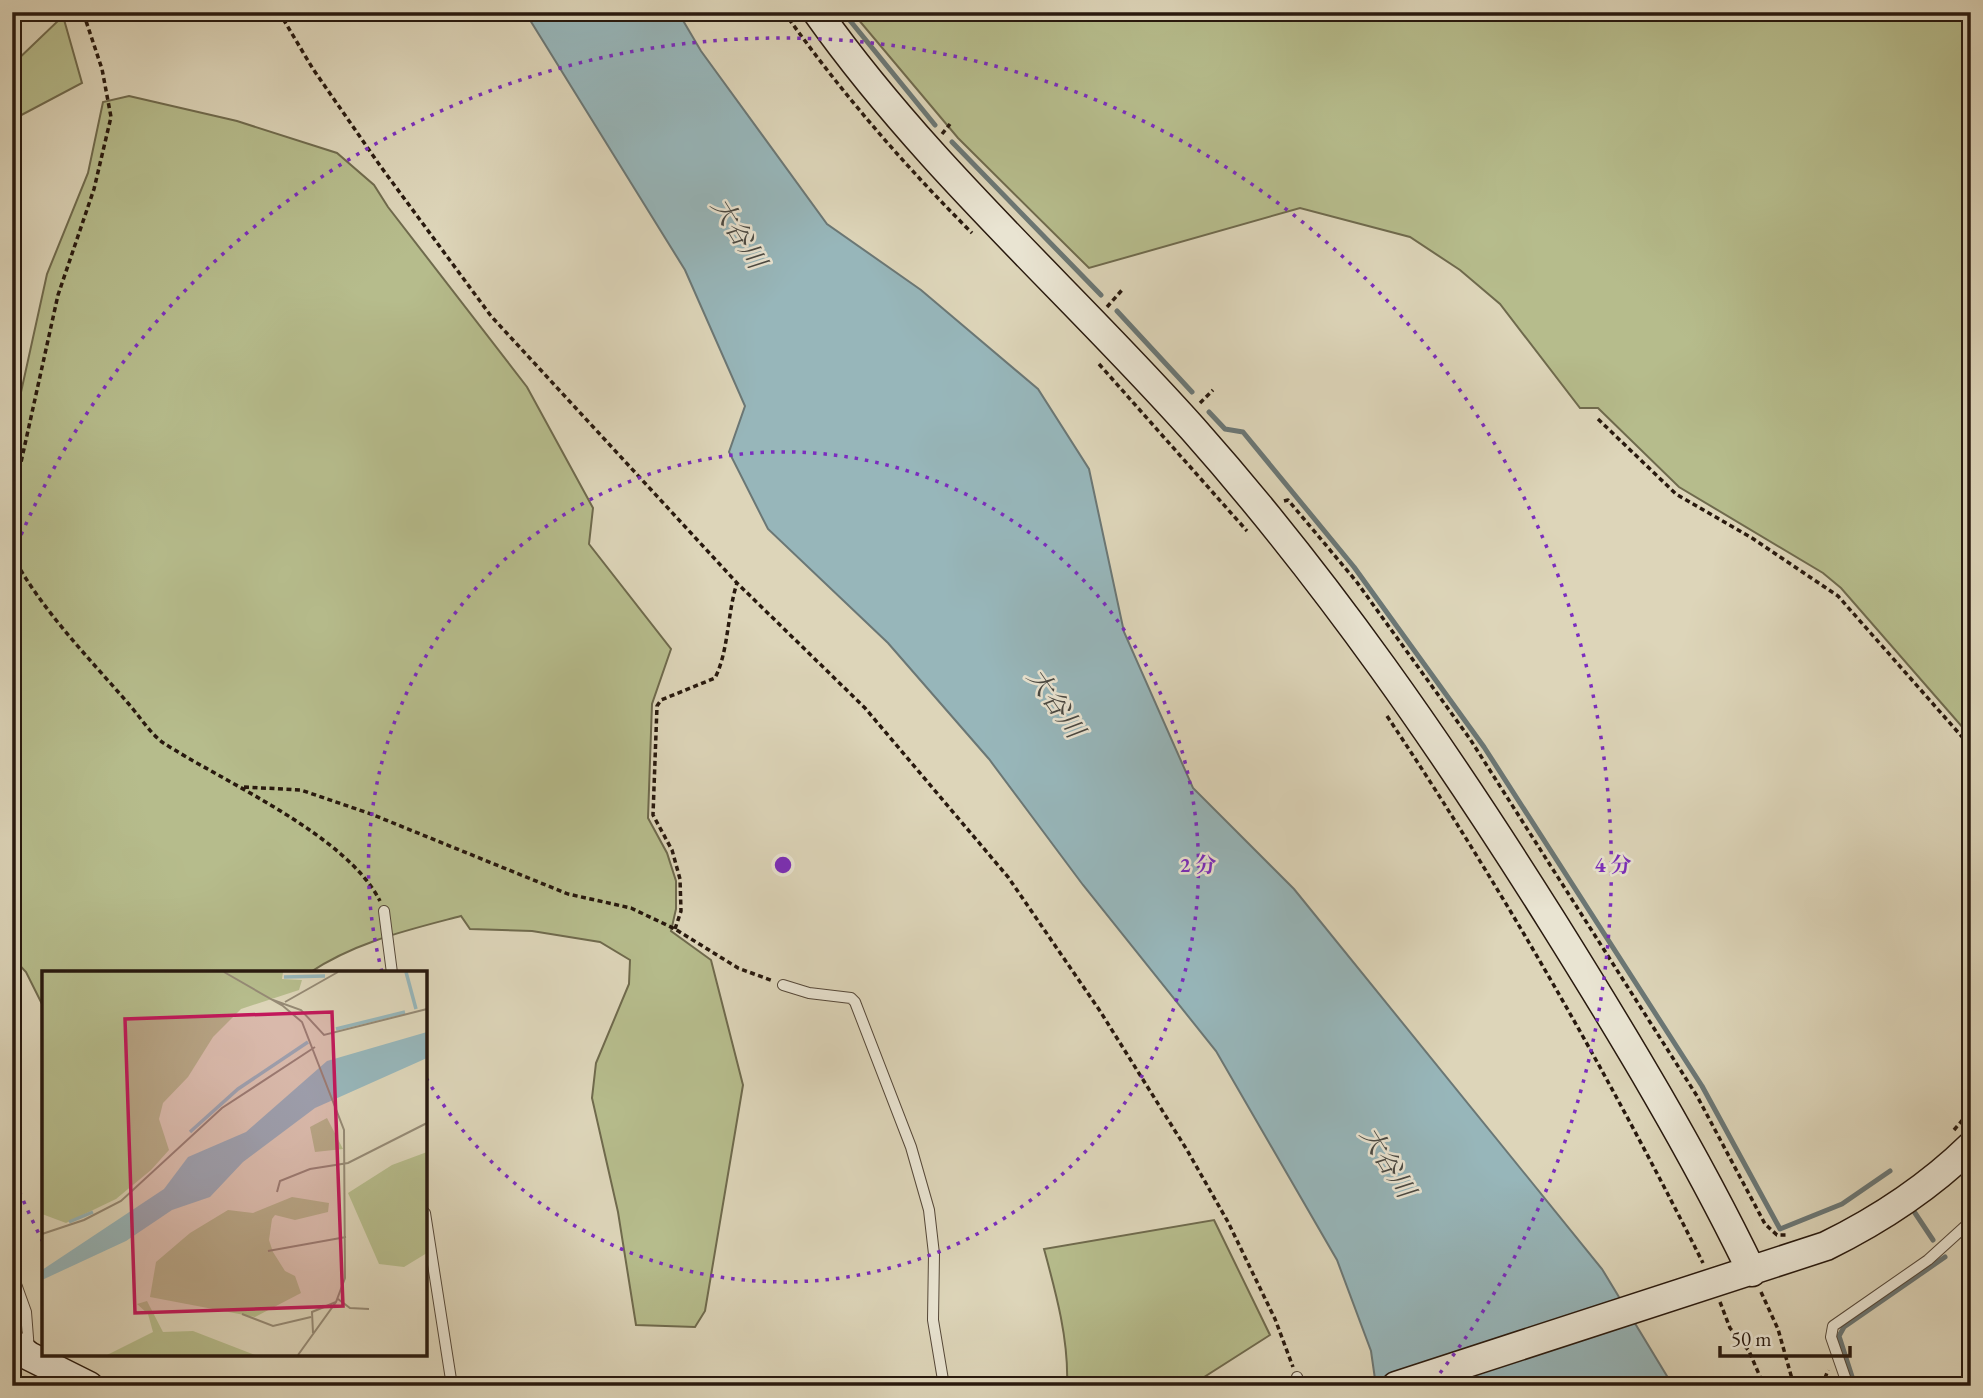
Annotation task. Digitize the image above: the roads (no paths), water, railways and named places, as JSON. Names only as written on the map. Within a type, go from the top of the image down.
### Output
[{"type":"street","points":[[817,12],[867,80],[927,151],[1114,343],[1195,431],[1264,513],[1358,633],[1407,700],[1522,874],[1667,1108],[1752,1272]]},
{"type":"street","points":[[1396,1386],[1826,1246],[1853,1233],[1929,1184],[1961,1139]]},
{"type":"street","points":[[33,1363],[89,1386]]},
{"type":"lane","points":[[384,911],[393,971]]},
{"type":"lane","points":[[783,985],[809,993],[851,998],[855,1002],[911,1147],[929,1210],[934,1254],[933,1320],[944,1386]]},
{"type":"lane","points":[[1847,1386],[1831,1337],[1833,1326],[1928,1260],[1971,1221]]},
{"type":"lane","points":[[427,1226],[452,1386]]},
{"type":"lane","points":[[12,1273],[26,1312],[33,1363]]},
{"type":"water","name":"大谷川","points":[[525,12],[678,12],[701,51],[827,224],[921,290],[1038,389],[1089,469],[1124,632],[1193,788],[1294,889],[1602,1269],[1673,1386],[1376,1386],[1371,1351],[1337,1260],[1216,1051],[1083,885],[989,759],[888,643],[768,529],[729,452],[745,406],[685,270]]},
{"type":"waterway","points":[[843,12],[935,125]]},
{"type":"waterway","points":[[952,142],[1101,295]]},
{"type":"waterway","points":[[1117,311],[1192,392]]},
{"type":"waterway","points":[[1209,412],[1225,429],[1243,432],[1354,567],[1484,747],[1702,1086],[1780,1229],[1842,1204],[1890,1171]]},
{"type":"waterway","points":[[1915,1213],[1933,1240]]},
{"type":"waterway","points":[[1855,1386],[1839,1336],[1844,1327],[1945,1257]]}]
